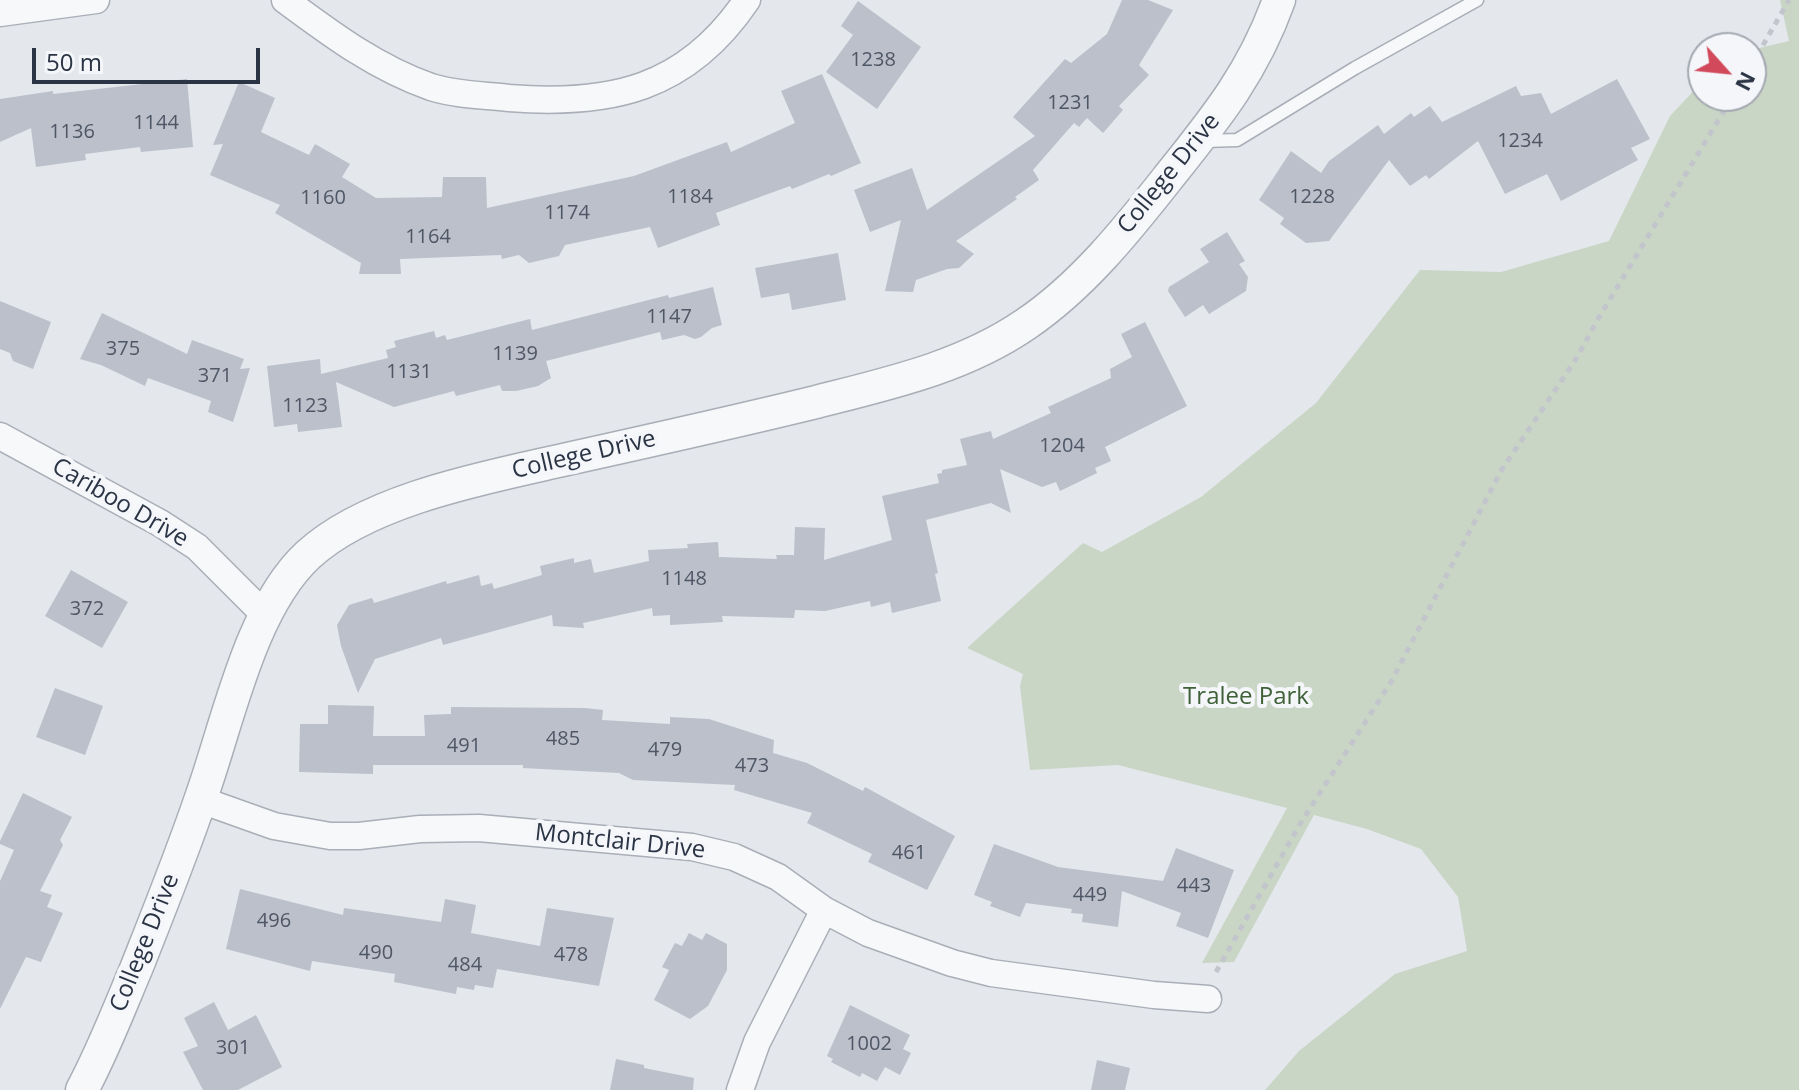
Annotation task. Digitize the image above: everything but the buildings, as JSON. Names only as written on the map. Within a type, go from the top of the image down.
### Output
[{"type":"street","points":[[0,13],[96,0]]},
{"type":"street","points":[[285,0],[352,50],[433,87],[476,95],[570,99],[628,91],[685,66],[723,33],[747,0]]},
{"type":"street","name":"College Drive","points":[[82,1090],[126,992],[201,800],[247,657],[265,615],[291,573],[309,554],[330,538],[380,512],[438,491],[828,399],[922,373],[974,354],[1029,322],[1079,280],[1128,228],[1197,141],[1255,59],[1279,0]]},
{"type":"street","name":"Cariboo Drive","points":[[0,436],[160,523],[197,547],[265,615]]},
{"type":"street","name":"Montclair Drive","points":[[201,800],[274,826],[330,836],[449,827],[692,847],[734,857],[778,877],[824,910],[910,950],[991,973],[1154,995],[1208,987]]},
{"type":"street","points":[[740,1090],[757,1042],[824,910]]},
{"type":"lane","points":[[1197,141],[1237,140],[1355,68],[1477,0]]},
{"type":"path","points":[[1767,38],[1789,0]]},
{"type":"path","points":[[1208,987],[1300,824],[1391,682],[1501,471],[1576,359],[1723,112]]},
{"type":"green space","name":"Tralee Park","points":[[1780,0],[1799,0],[1799,1090],[1265,1090],[1299,1051],[1395,974],[1467,951],[1458,897],[1421,849],[1367,829],[1314,815],[1234,962],[1202,963],[1287,808],[1118,765],[1030,770],[1020,686],[1023,674],[967,648],[1083,543],[1102,552],[1201,497],[1316,403],[1420,270],[1501,272],[1609,241],[1670,116],[1687,98],[1687,112],[1767,112],[1767,46],[1789,41]]}]
